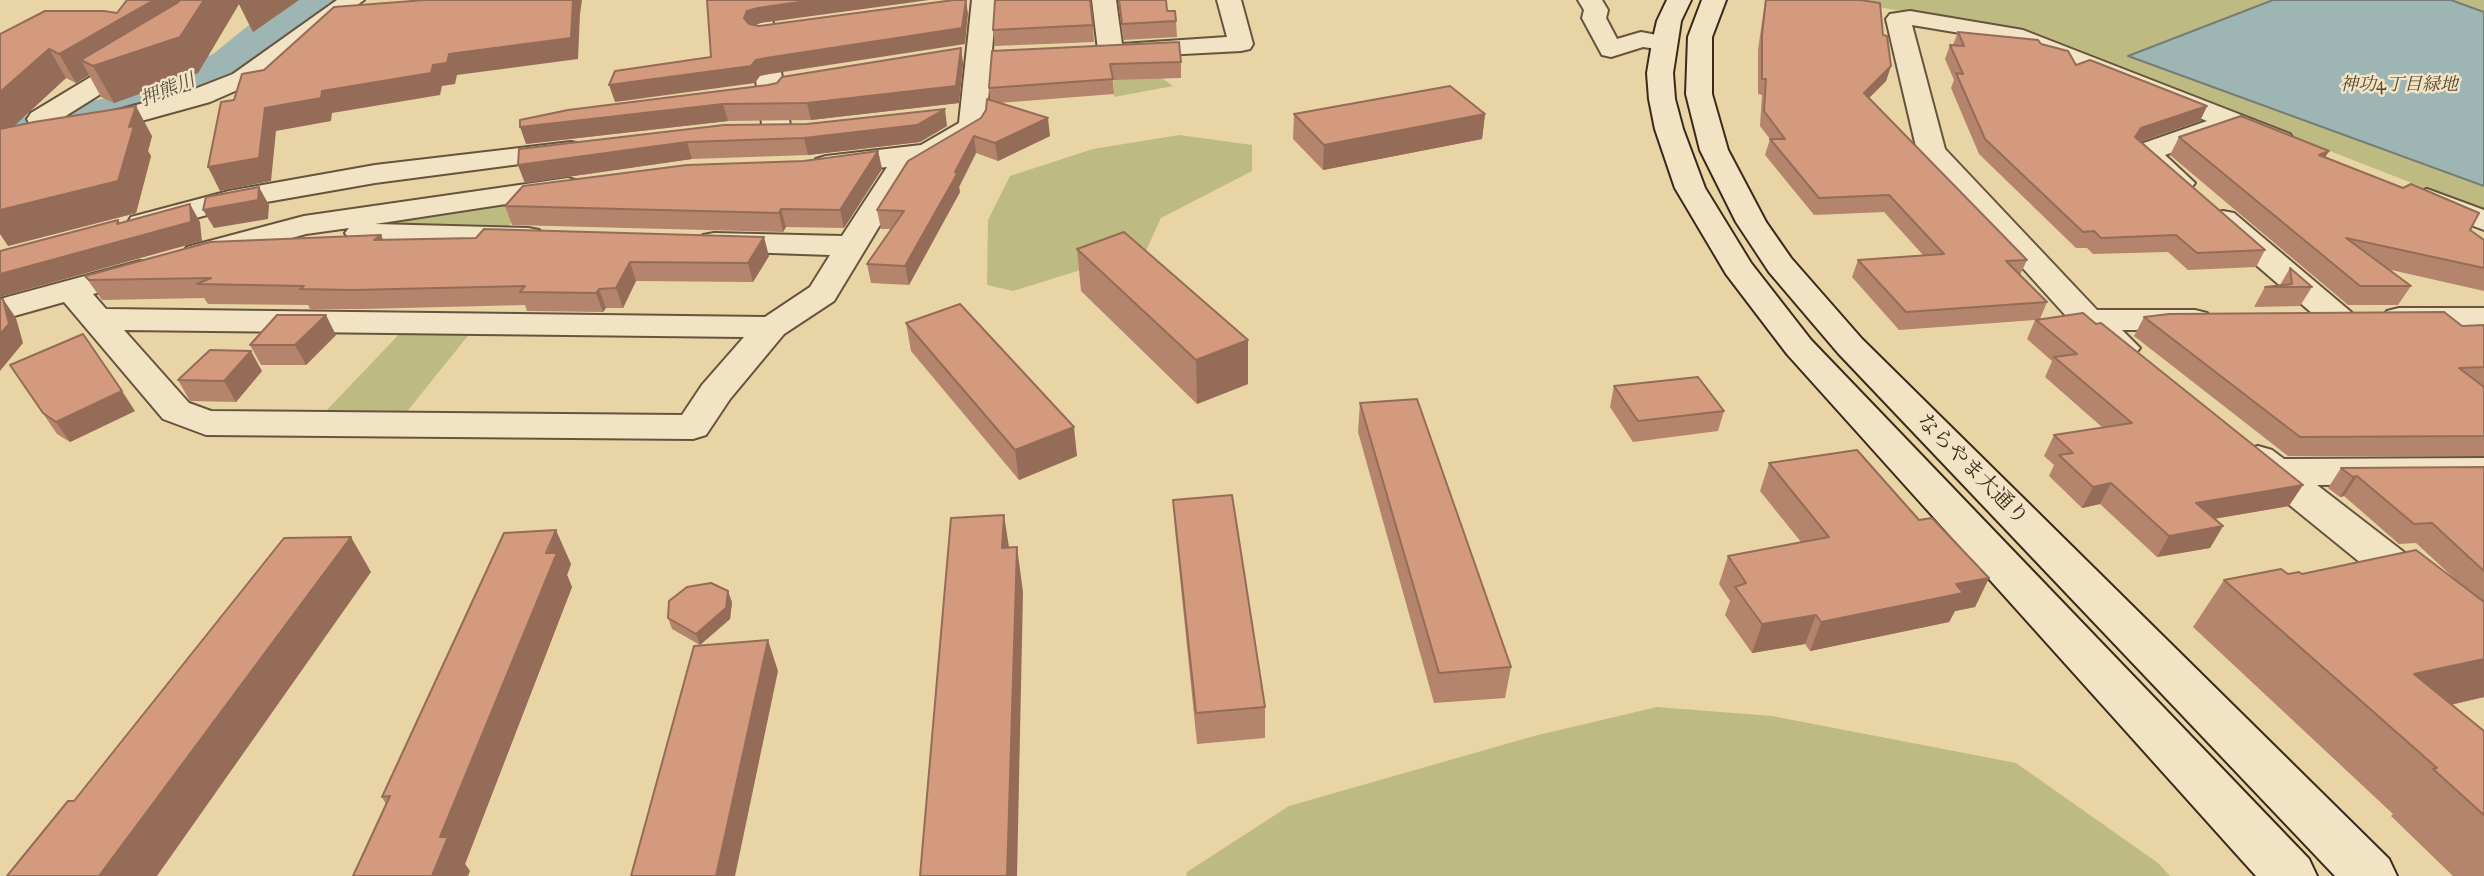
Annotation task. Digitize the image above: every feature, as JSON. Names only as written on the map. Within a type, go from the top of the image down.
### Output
[{"type":"street","points":[[46,130],[184,31],[216,0]]},
{"type":"street","points":[[757,0],[776,131]]},
{"type":"street","points":[[1104,0],[1110,50]]},
{"type":"street","points":[[1084,52],[1241,44],[1229,0]]},
{"type":"street","points":[[1590,0],[1596,10],[1594,18],[1611,50],[1641,39],[1664,43]]},
{"type":"street","name":"ならやま大通り","points":[[1679,0],[1669,21],[1664,43],[1660,73],[1662,99],[1669,129],[1690,188],[1737,267],[1799,347],[2290,876]]},
{"type":"street","name":"ならやま大通り","points":[[1714,0],[1700,37],[1699,94],[1714,150],[1751,222],[1780,265],[1850,346],[2370,876]]},
{"type":"street","points":[[71,290],[176,411],[206,423],[693,427],[715,393],[772,327],[821,294],[898,171],[972,127],[981,55],[975,3]]},
{"type":"street","points":[[0,150],[46,130],[201,96],[242,79],[325,19],[358,9]]},
{"type":"street","points":[[2140,362],[2088,320],[1931,151],[1898,19],[1910,18],[2014,36],[2308,151]]},
{"type":"street","points":[[762,33],[790,29]]},
{"type":"street","points":[[744,95],[796,80]]},
{"type":"street","points":[[933,117],[974,112]]},
{"type":"street","points":[[2233,121],[2145,152],[2339,319]]},
{"type":"street","points":[[117,231],[229,200],[375,174],[599,146]]},
{"type":"street","points":[[797,168],[929,153]]},
{"type":"street","points":[[0,310],[282,231],[397,210],[598,183]]},
{"type":"street","points":[[2396,186],[2484,221]]},
{"type":"street","points":[[282,231],[560,238]]},
{"type":"street","points":[[685,242],[851,246]]},
{"type":"street","points":[[2297,319],[2484,318]]},
{"type":"street","points":[[96,319],[772,327]]},
{"type":"street","points":[[2088,320],[2227,319]]},
{"type":"street","points":[[2233,438],[2484,638]]},
{"type":"street","points":[[2275,472],[2484,471]]},
{"type":"green space","name":"神功4丁目緑地","points":[[1836,0],[2484,0],[2484,211],[2021,31]]},
{"type":"green space","points":[[1113,53],[1152,71],[1173,86],[1114,97]]},
{"type":"green space","points":[[1179,135],[1252,145],[1252,171],[1161,218],[1145,253],[1013,291],[987,285],[988,220],[1010,176],[1093,149]]},
{"type":"green space","points":[[533,196],[502,234],[377,224],[382,221]]},
{"type":"green space","points":[[406,327],[475,327],[405,414],[325,412]]},
{"type":"green space","points":[[1657,707],[1772,716],[2016,763],[2158,863],[2170,876],[1186,876],[1187,872],[1289,806],[1534,736]]},
{"type":"water","name":"神功4丁目緑地","points":[[2273,0],[2451,0],[2484,12],[2484,186],[2128,56]]},
{"type":"building","points":[[127,0],[154,0],[59,54],[49,49],[0,92],[0,34],[45,11],[117,13]]},
{"type":"building","points":[[180,0],[204,0],[180,37],[93,66],[81,60],[177,3]]},
{"type":"building","points":[[425,0],[573,0],[571,38],[449,54],[447,63],[433,65],[431,73],[322,91],[321,98],[265,108],[259,158],[208,167],[221,102],[234,100],[242,74],[264,70],[334,7]]},
{"type":"building","points":[[707,0],[814,0],[747,11],[744,18],[749,24],[759,26],[966,0],[962,28],[766,58],[756,60],[751,66],[609,85],[615,71],[711,57]]},
{"type":"building","points":[[995,0],[1090,0],[1093,25],[993,30]]},
{"type":"building","points":[[1119,0],[1166,0],[1167,11],[1175,11],[1176,21],[1122,24]]},
{"type":"building","points":[[1766,0],[1860,0],[1880,3],[1883,35],[1887,36],[1891,66],[1864,93],[2027,260],[2006,261],[2047,302],[1906,312],[1858,260],[1944,254],[1889,195],[1819,198],[1770,139],[1785,139],[1764,111],[1766,79],[1762,79],[1762,35]]},
{"type":"building","points":[[1958,32],[2038,40],[2041,44],[2068,51],[2076,65],[2090,60],[2207,106],[2141,128],[2135,137],[2265,250],[2197,253],[2176,235],[2101,238],[2094,231],[2083,232],[1985,139],[1956,73],[1963,74],[1950,45],[1964,46]]},
{"type":"building","points":[[1179,42],[1181,62],[1110,64],[1113,79],[989,88],[992,51]]},
{"type":"building","points":[[961,48],[956,86],[807,103],[723,104],[520,127],[520,120],[568,110],[768,85],[777,83],[782,77]]},
{"type":"building","points":[[1450,86],[1485,114],[1324,145],[1294,114]]},
{"type":"building","points":[[987,99],[1048,118],[995,143],[974,136],[955,172],[957,174],[905,266],[867,264],[904,211],[877,210],[908,161],[981,118],[986,110]]},
{"type":"building","points":[[136,106],[129,127],[134,126],[118,181],[0,210],[0,129]]},
{"type":"building","points":[[945,109],[917,125],[804,138],[687,142],[518,165],[519,149],[724,125],[807,124]]},
{"type":"building","points":[[2241,116],[2329,151],[2319,155],[2403,188],[2411,184],[2479,213],[2470,230],[2484,240],[2484,268],[2346,238],[2411,286],[2360,286],[2179,137]]},
{"type":"building","points":[[878,151],[840,210],[781,209],[779,213],[505,206],[523,186],[687,165],[804,161]]},
{"type":"building","points":[[259,187],[258,200],[203,210],[206,197]]},
{"type":"building","points":[[190,204],[191,222],[0,274],[0,251]]},
{"type":"building","points":[[484,229],[764,237],[748,263],[630,262],[616,288],[599,289],[596,293],[520,292],[525,286],[300,289],[304,286],[197,284],[211,278],[89,280],[85,276],[210,242],[381,235],[374,240],[476,238]]},
{"type":"building","points":[[1124,232],[1248,340],[1196,360],[1077,249]]},
{"type":"building","points":[[2290,268],[2312,287],[2265,287],[2292,284]]},
{"type":"building","points":[[0,299],[3,299],[9,324],[0,334]]},
{"type":"building","points":[[960,304],[1074,427],[1015,450],[906,323]]},
{"type":"building","points":[[2444,312],[2462,326],[2484,325],[2484,367],[2459,368],[2484,387],[2484,436],[2300,437],[2144,317],[2169,314]]},
{"type":"building","points":[[2083,313],[2096,324],[2101,323],[2303,485],[2196,503],[2223,526],[2169,536],[2111,483],[2093,487],[2059,455],[2073,453],[2054,435],[2132,423],[2054,357],[2077,354],[2036,320]]},
{"type":"building","points":[[277,315],[326,315],[295,345],[250,345]]},
{"type":"building","points":[[83,334],[122,391],[56,422],[43,413],[10,365]]},
{"type":"building","points":[[210,350],[251,351],[224,381],[178,380]]},
{"type":"building","points":[[1698,377],[1724,411],[1638,421],[1614,386]]},
{"type":"building","points":[[1417,399],[1511,667],[1439,673],[1360,403]]},
{"type":"building","points":[[1857,450],[1919,520],[1932,518],[1989,578],[1956,584],[1963,593],[1821,622],[1816,615],[1762,624],[1735,587],[1746,583],[1728,556],[1829,537],[1769,463]]},
{"type":"building","points":[[2484,467],[2484,571],[2432,523],[2414,524],[2357,476],[2353,477],[2341,468]]},
{"type":"building","points":[[1232,495],[1265,707],[1196,713],[1173,500]]},
{"type":"building","points":[[1004,515],[1002,548],[1017,547],[1007,876],[920,876],[951,518]]},
{"type":"building","points":[[556,530],[546,553],[557,553],[440,837],[448,837],[432,876],[353,876],[390,796],[382,797],[504,533]]},
{"type":"building","points":[[351,537],[99,876],[7,876],[68,801],[74,801],[284,538]]},
{"type":"building","points":[[2416,550],[2484,602],[2484,659],[2414,674],[2484,731],[2484,815],[2433,769],[2437,768],[2224,580],[2281,569],[2288,574],[2302,574]]},
{"type":"building","points":[[711,583],[728,591],[726,608],[696,634],[668,618],[669,601],[687,587]]},
{"type":"building","points":[[768,640],[716,876],[631,876],[694,646]]},
{"type":"waterway","name":"押熊川","points":[[0,137],[156,100],[229,64],[284,18],[315,0]]}]
